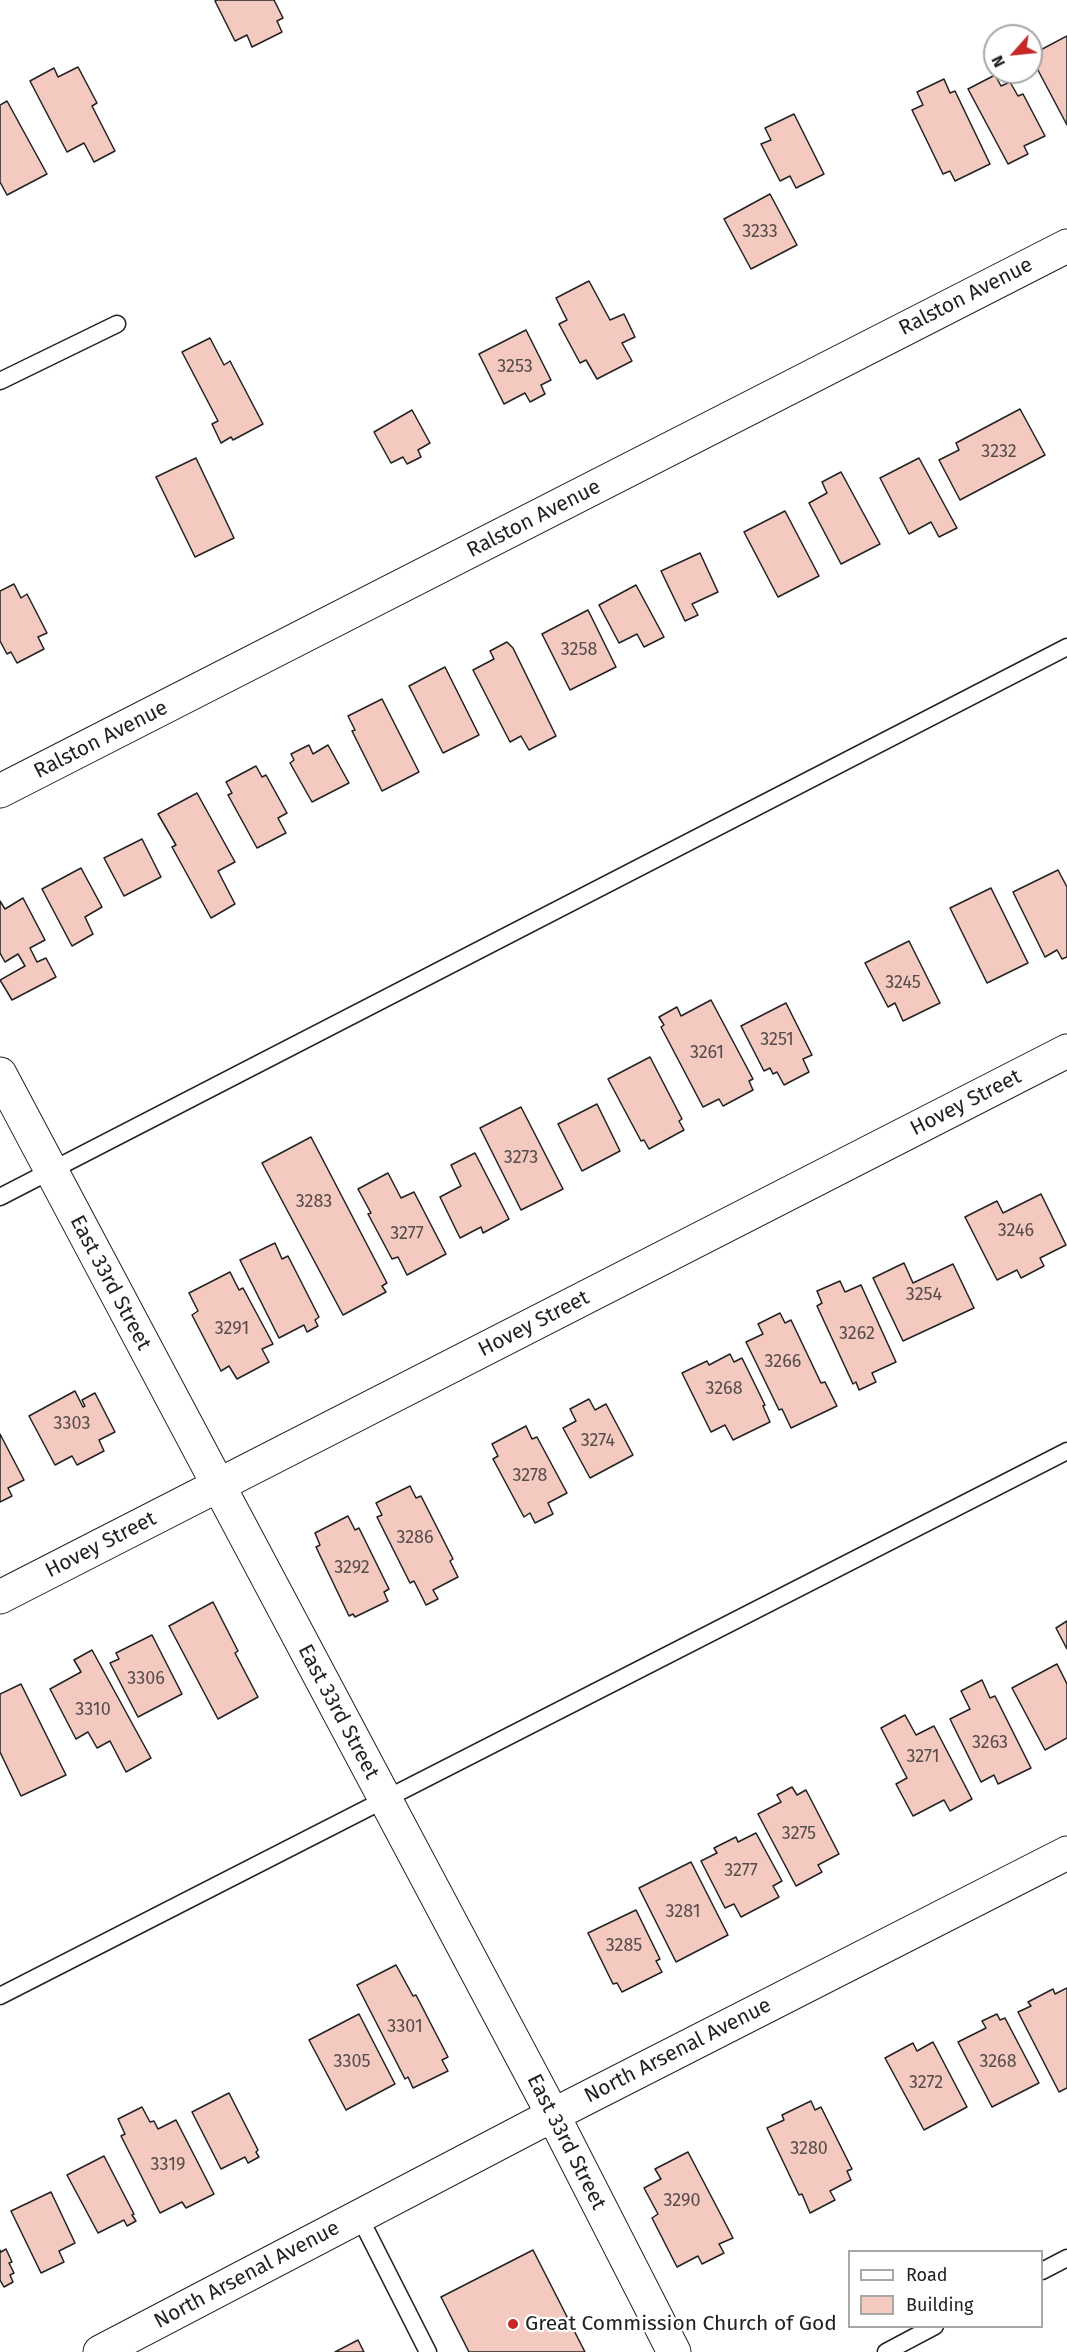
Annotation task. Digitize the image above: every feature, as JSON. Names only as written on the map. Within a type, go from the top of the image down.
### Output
[{"type":"street","name":"Ralston Avenue","points":[[0,791],[1067,246]]},
{"type":"street","name":"Hovey Street","points":[[0,1597],[1067,1051]]},
{"type":"street","name":"East 33rd Street","points":[[0,1074],[552,2115],[674,2352]]},
{"type":"street","name":"North Arsenal Avenue","points":[[100,2352],[552,2115],[1067,1853]]},
{"type":"lane","points":[[0,381],[117,324]]},
{"type":"lane","points":[[0,1197],[1067,647]]},
{"type":"lane","points":[[0,1996],[1067,1451]]},
{"type":"lane","points":[[359,2216],[428,2352]]},
{"type":"lane","points":[[1043,2270],[1067,2258]]},
{"type":"lane","points":[[886,2352],[931,2328]]},
{"type":"building","points":[[274,0],[283,18],[277,21],[282,32],[252,47],[247,35],[235,41],[215,1]]},
{"type":"building","points":[[1067,36],[1067,125],[1043,80],[1043,49]]},
{"type":"building","points":[[78,67],[97,103],[92,106],[115,151],[94,162],[84,143],[67,152],[30,81],[54,68],[58,77]]},
{"type":"building","points":[[944,79],[950,93],[955,91],[990,164],[955,181],[950,171],[943,174],[912,110],[923,105],[917,92]]},
{"type":"building","points":[[983,81],[983,84],[1000,84],[1001,86],[1011,84],[1018,96],[1023,94],[1045,136],[1024,146],[1028,154],[1008,164],[968,89]]},
{"type":"building","points":[[7,101],[47,174],[7,195],[0,182],[0,105]]},
{"type":"building","points":[[794,114],[824,174],[796,188],[790,176],[780,181],[761,144],[771,140],[765,128]]},
{"type":"building","points":[[770,194],[797,245],[751,269],[724,219]]},
{"type":"building","points":[[589,281],[610,320],[624,314],[635,337],[622,343],[632,361],[597,379],[586,360],[580,363],[559,324],[567,320],[556,298]]},
{"type":"building","points":[[526,330],[551,380],[541,385],[545,394],[530,402],[525,393],[504,404],[479,354]]},
{"type":"building","points":[[210,338],[224,365],[230,361],[263,424],[233,440],[231,437],[221,443],[212,424],[218,421],[182,352]]},
{"type":"building","points":[[1020,409],[1045,455],[960,500],[939,460],[959,450],[956,443]]},
{"type":"building","points":[[412,410],[430,443],[418,450],[421,457],[407,464],[403,457],[391,463],[374,432]]},
{"type":"building","points":[[196,458],[234,538],[195,557],[156,477]]},
{"type":"building","points":[[919,458],[957,528],[939,537],[931,522],[909,534],[880,478]]},
{"type":"building","points":[[841,472],[880,544],[841,564],[809,503],[827,493],[822,482]]},
{"type":"building","points":[[785,511],[819,576],[778,597],[744,532]]},
{"type":"building","points":[[700,553],[718,592],[692,604],[698,615],[685,621],[661,571]]},
{"type":"building","points":[[14,584],[21,598],[27,594],[47,633],[38,637],[44,649],[17,663],[11,652],[7,654],[0,641],[0,591]]},
{"type":"building","points":[[636,585],[664,637],[644,647],[637,634],[619,643],[599,605]]},
{"type":"building","points":[[588,610],[616,667],[570,690],[542,634]]},
{"type":"building","points":[[507,642],[513,648],[556,736],[529,750],[521,736],[510,742],[473,670],[494,659],[490,651]]},
{"type":"building","points":[[445,667],[479,735],[443,753],[409,686]]},
{"type":"building","points":[[382,699],[419,772],[382,791],[352,731],[355,730],[348,716]]},
{"type":"building","points":[[309,745],[313,754],[328,745],[349,783],[312,802],[290,763],[294,760],[291,754]]},
{"type":"building","points":[[256,766],[262,777],[266,775],[287,813],[278,818],[286,833],[257,848],[228,795],[232,793],[226,782]]},
{"type":"building","points":[[197,793],[235,862],[218,871],[235,904],[211,918],[172,847],[176,845],[158,814]]},
{"type":"building","points":[[142,839],[161,877],[124,896],[104,858]]},
{"type":"building","points":[[81,868],[102,907],[85,917],[93,934],[72,946],[42,889]]},
{"type":"building","points":[[1058,870],[1067,887],[1067,957],[1062,959],[1057,950],[1045,957],[1013,892]]},
{"type":"building","points":[[991,888],[1028,963],[987,983],[950,908]]},
{"type":"building","points":[[23,898],[45,940],[30,948],[37,962],[46,958],[56,977],[12,1000],[0,980],[25,966],[18,954],[5,962],[0,953],[0,901],[5,909]]},
{"type":"building","points":[[909,941],[940,1003],[903,1021],[895,1003],[888,1007],[865,963]]},
{"type":"building","points":[[711,1000],[753,1079],[749,1081],[753,1090],[723,1106],[719,1099],[703,1107],[661,1027],[664,1025],[659,1017],[677,1007],[681,1016]]},
{"type":"building","points":[[786,1003],[812,1055],[803,1059],[809,1072],[784,1085],[777,1072],[773,1074],[770,1068],[764,1071],[741,1026]]},
{"type":"building","points":[[650,1057],[682,1119],[679,1121],[684,1130],[649,1149],[644,1140],[641,1141],[608,1079]]},
{"type":"building","points":[[597,1104],[620,1151],[582,1171],[558,1124]]},
{"type":"building","points":[[521,1107],[563,1189],[521,1210],[480,1128]]},
{"type":"building","points":[[311,1137],[387,1283],[382,1286],[386,1292],[343,1315],[262,1163]]},
{"type":"building","points":[[475,1153],[509,1219],[483,1233],[481,1227],[460,1238],[440,1197],[461,1186],[451,1165]]},
{"type":"building","points":[[388,1173],[401,1198],[414,1192],[446,1254],[407,1275],[398,1257],[392,1259],[368,1214],[371,1213],[358,1189]]},
{"type":"building","points":[[1041,1194],[1066,1245],[1040,1258],[1044,1266],[1021,1278],[1017,1270],[997,1280],[965,1217],[997,1201],[1003,1213]]},
{"type":"building","points":[[275,1243],[282,1259],[288,1256],[319,1317],[315,1320],[318,1326],[307,1332],[304,1325],[279,1338],[240,1260]]},
{"type":"building","points":[[904,1263],[913,1283],[953,1264],[974,1308],[903,1341],[873,1278]]},
{"type":"building","points":[[230,1272],[239,1290],[243,1288],[273,1344],[262,1349],[269,1362],[237,1379],[229,1366],[221,1371],[192,1315],[198,1311],[189,1293]]},
{"type":"building","points":[[840,1281],[845,1292],[861,1285],[896,1362],[872,1373],[876,1382],[859,1390],[856,1382],[853,1384],[817,1306],[822,1303],[817,1291]]},
{"type":"building","points":[[780,1313],[785,1323],[791,1320],[821,1383],[825,1382],[837,1406],[791,1428],[782,1409],[779,1410],[746,1342],[763,1334],[758,1324]]},
{"type":"building","points":[[730,1354],[734,1362],[742,1358],[765,1405],[763,1406],[770,1422],[733,1440],[725,1425],[711,1432],[682,1373],[707,1361],[709,1365]]},
{"type":"building","points":[[75,1391],[83,1407],[85,1406],[82,1400],[95,1393],[115,1432],[99,1440],[104,1451],[77,1465],[72,1456],[55,1465],[29,1416]]},
{"type":"building","points":[[589,1399],[595,1410],[606,1404],[633,1455],[590,1478],[563,1428],[576,1421],[570,1409]]},
{"type":"building","points":[[526,1426],[532,1439],[537,1437],[567,1493],[548,1503],[553,1514],[535,1523],[530,1513],[524,1517],[493,1459],[498,1456],[492,1444]]},
{"type":"building","points":[[0,1434],[24,1480],[8,1488],[12,1496],[0,1502]]},
{"type":"building","points":[[410,1486],[416,1498],[421,1496],[453,1559],[450,1561],[458,1577],[433,1590],[438,1599],[426,1605],[414,1581],[410,1583],[377,1517],[382,1515],[376,1503]]},
{"type":"building","points":[[348,1516],[355,1530],[359,1528],[389,1589],[384,1592],[388,1601],[355,1617],[353,1614],[349,1616],[316,1547],[320,1545],[315,1533]]},
{"type":"building","points":[[213,1602],[238,1651],[235,1653],[258,1697],[218,1719],[169,1626]]},
{"type":"building","points":[[1067,1621],[1067,1649],[1056,1628]]},
{"type":"building","points":[[152,1635],[182,1694],[138,1717],[110,1663],[119,1659],[116,1653]]},
{"type":"building","points":[[92,1650],[151,1758],[126,1772],[110,1741],[97,1748],[88,1732],[76,1739],[50,1689],[81,1672],[74,1660]]},
{"type":"building","points":[[1057,1664],[1067,1684],[1067,1738],[1045,1750],[1012,1688]]},
{"type":"building","points":[[982,1680],[990,1698],[995,1696],[1031,1768],[998,1784],[994,1775],[981,1782],[950,1719],[970,1709],[961,1691]]},
{"type":"building","points":[[21,1684],[66,1775],[21,1796],[0,1752],[0,1694]]},
{"type":"building","points":[[905,1715],[916,1735],[934,1726],[972,1799],[950,1811],[944,1800],[913,1816],[896,1784],[907,1778],[881,1728]]},
{"type":"building","points":[[792,1787],[797,1795],[806,1790],[839,1854],[818,1865],[822,1872],[796,1886],[758,1814],[781,1802],[777,1795]]},
{"type":"building","points":[[756,1833],[782,1881],[773,1886],[779,1897],[741,1917],[734,1904],[725,1908],[701,1861],[717,1853],[714,1848],[736,1837],[738,1842]]},
{"type":"building","points":[[691,1862],[728,1935],[676,1962],[639,1888]]},
{"type":"building","points":[[636,1910],[660,1959],[656,1961],[662,1972],[622,1992],[617,1983],[613,1984],[588,1933]]},
{"type":"building","points":[[396,1965],[413,1996],[416,1995],[448,2057],[442,2060],[448,2071],[413,2088],[408,2077],[405,2079],[357,1985]]},
{"type":"building","points":[[1067,1988],[1067,2088],[1059,2092],[1018,2012],[1031,2006],[1028,2002],[1053,1989],[1055,1994]]},
{"type":"building","points":[[359,2014],[395,2084],[346,2110],[309,2040]]},
{"type":"building","points":[[997,2014],[1000,2020],[1005,2018],[1039,2083],[992,2107],[958,2042],[986,2028],[982,2021]]},
{"type":"building","points":[[933,2042],[967,2107],[924,2130],[885,2058],[913,2043],[917,2051]]},
{"type":"building","points":[[229,2093],[258,2150],[256,2152],[259,2157],[248,2163],[245,2157],[221,2169],[192,2112]]},
{"type":"building","points":[[811,2101],[815,2110],[821,2107],[852,2169],[847,2171],[851,2180],[830,2191],[835,2200],[810,2213],[767,2128],[784,2120],[782,2115]]},
{"type":"building","points":[[142,2107],[150,2122],[154,2121],[158,2129],[176,2120],[214,2194],[186,2208],[182,2202],[160,2213],[121,2136],[125,2134],[118,2119]]},
{"type":"building","points":[[688,2152],[733,2238],[719,2244],[724,2253],[702,2264],[698,2256],[677,2267],[652,2218],[658,2214],[644,2188],[661,2179],[655,2169]]},
{"type":"building","points":[[104,2156],[136,2221],[127,2226],[124,2220],[98,2233],[67,2175]]},
{"type":"building","points":[[51,2192],[75,2243],[59,2251],[64,2262],[41,2273],[11,2211]]},
{"type":"building","points":[[6,2249],[14,2273],[10,2275],[13,2282],[4,2287],[0,2280],[0,2250],[1,2252]]},
{"type":"building","name":"Great Commission Church of God","points":[[533,2250],[585,2352],[469,2352],[441,2297]]},
{"type":"building","points":[[358,2340],[364,2352],[335,2352]]},
{"type":"place","name":"Great Commission Church of God","points":[[513,2324]]}]
